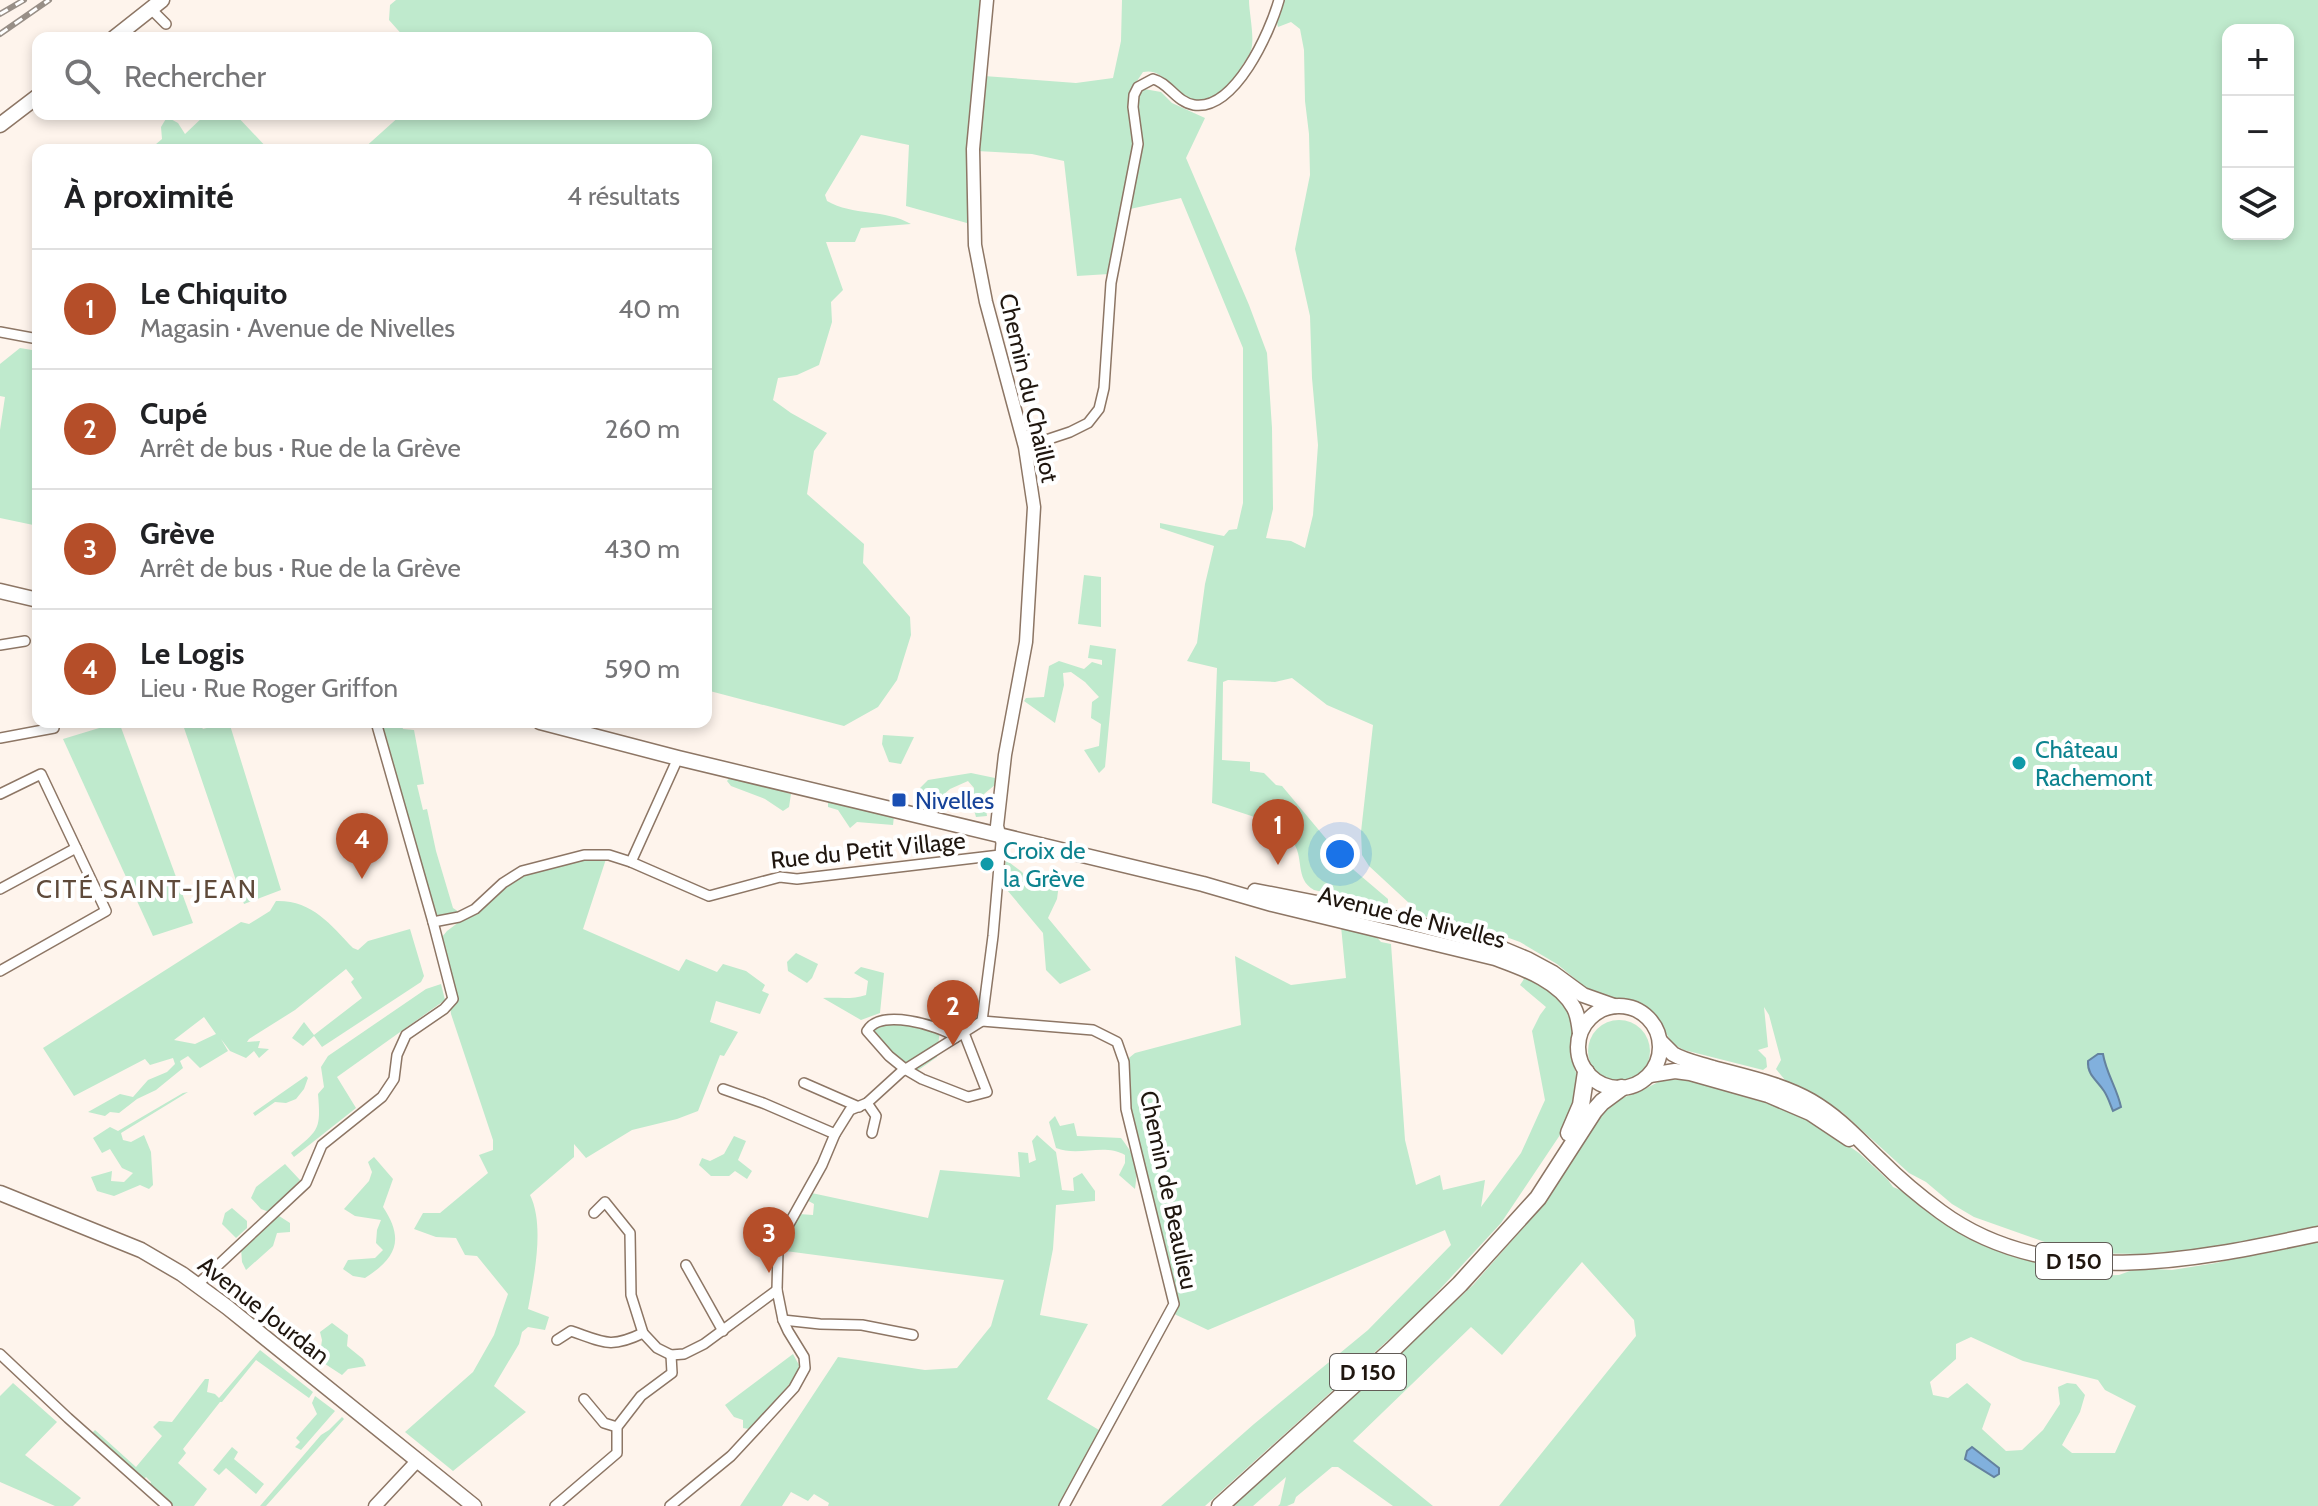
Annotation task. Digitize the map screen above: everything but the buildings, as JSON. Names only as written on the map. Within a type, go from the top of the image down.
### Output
[{"type":"highway","name":"D 150","points":[[1508,1229],[1576,1120],[1586,1072]]},
{"type":"highway","name":"D 150","points":[[1220,1506],[1460,1284],[1538,1198],[1594,1111],[1621,1088]]},
{"type":"main road","points":[[122,32],[157,5]]},
{"type":"main road","points":[[0,125],[32,101]]},
{"type":"main road","points":[[0,591],[32,599]]},
{"type":"main road","name":"Avenue de Nivelles","points":[[563,728],[1495,958],[1524,969],[1565,996],[1575,1009],[1580,1033]]},
{"type":"main road","name":"Avenue de Nivelles","points":[[1203,884],[1273,894],[1398,919],[1491,944],[1553,973],[1583,995],[1614,1006]]},
{"type":"main road","points":[[1614,1006],[1627,1006],[1639,1011],[1656,1029],[1660,1041],[1660,1053],[1650,1075],[1639,1083],[1621,1088],[1602,1085],[1586,1072],[1579,1060],[1577,1046],[1580,1033],[1592,1015],[1614,1006]]},
{"type":"main road","name":"D 150","points":[[1660,1041],[1675,1055],[1779,1086],[1807,1099],[1840,1120],[1926,1200],[1956,1222],[1993,1240],[2055,1258],[2101,1263],[2178,1260],[2318,1234]]},
{"type":"main road","name":"D 150","points":[[1650,1075],[1675,1071],[1690,1073],[1768,1095],[1821,1119],[1879,1159]]},
{"type":"main road","name":"Avenue Jourdan","points":[[0,1193],[141,1250],[198,1284],[474,1506]]},
{"type":"street","name":"Chemin du Chaillot","points":[[987,0],[973,149],[975,245],[986,302],[1025,447],[1034,507],[1026,642],[1005,755],[997,826],[999,834]]},
{"type":"street","points":[[1025,447],[1088,423],[1099,409],[1104,388],[1111,283],[1138,144],[1133,107],[1138,87],[1153,79],[1159,80],[1186,103],[1197,106],[1218,100],[1239,80],[1254,58],[1268,32],[1279,0]]},
{"type":"street","points":[[157,5],[166,24]]},
{"type":"street","points":[[0,332],[32,338]]},
{"type":"street","points":[[0,645],[25,641]]},
{"type":"street","points":[[0,738],[54,728]]},
{"type":"street","points":[[198,1284],[306,1183],[322,1145],[382,1097],[394,1079],[397,1055],[406,1035],[444,1009],[453,999],[378,728]]},
{"type":"street","points":[[631,862],[678,758]]},
{"type":"street","points":[[0,794],[41,774],[106,911],[0,971]]},
{"type":"street","points":[[670,1506],[731,1456],[794,1388],[805,1368],[804,1357],[783,1320],[777,1290],[778,1250],[850,1110],[863,1105],[905,1069],[982,1021],[993,936],[999,834]]},
{"type":"street","points":[[0,889],[76,848]]},
{"type":"street","name":"Rue du Petit Village","points":[[433,922],[467,913],[522,871],[584,855],[609,855],[631,862],[709,896],[780,877],[797,879],[1000,855]]},
{"type":"street","points":[[901,1020],[935,1026],[960,1035],[987,1092],[968,1097],[905,1069],[867,1031],[876,1021],[901,1020]]},
{"type":"street","name":"Chemin de Beaulieu","points":[[982,1021],[1093,1030],[1117,1042],[1124,1062],[1126,1109],[1174,1304],[1064,1506]]},
{"type":"street","points":[[804,1083],[863,1105],[876,1116],[872,1133]]},
{"type":"street","points":[[723,1089],[835,1134]]},
{"type":"street","points":[[594,1213],[605,1202],[630,1233],[631,1295],[643,1333],[657,1348],[671,1355],[684,1354],[704,1344],[777,1290]]},
{"type":"street","points":[[686,1265],[723,1331]]},
{"type":"street","points":[[783,1320],[862,1325],[913,1335]]},
{"type":"street","points":[[557,1340],[571,1331],[605,1343],[624,1342],[643,1333]]},
{"type":"street","points":[[0,1354],[167,1506]]},
{"type":"street","points":[[555,1506],[617,1453],[617,1427],[641,1396],[672,1373],[671,1355]]},
{"type":"street","points":[[584,1399],[604,1423],[617,1427]]},
{"type":"street","points":[[375,1506],[418,1460]]},
{"type":"green space","points":[[396,0],[987,0],[974,225],[906,206],[909,145],[861,135],[825,195],[827,201],[847,209],[891,216],[911,224],[861,228],[855,242],[826,242],[843,290],[831,302],[832,322],[819,365],[797,375],[778,378],[773,400],[827,433],[814,451],[807,494],[864,544],[863,563],[910,617],[911,635],[897,680],[878,707],[844,726],[712,692],[712,144],[369,144],[395,120],[712,120],[712,32],[400,32],[389,20],[390,5]]},
{"type":"green space","points":[[1122,0],[1249,0],[1250,52],[1237,74],[1217,94],[1192,100],[1182,96],[1160,75],[1150,72],[1143,72],[1133,87],[1161,92],[1172,103],[1205,118],[1186,158],[1267,353],[1273,509],[1266,538],[1291,541],[1305,548],[1313,515],[1318,445],[1310,316],[1295,249],[1310,175],[1309,134],[1300,29],[1291,22],[1278,27],[1275,14],[1279,0],[2318,0],[2318,1227],[2192,1250],[2141,1254],[2076,1253],[1974,1217],[1909,1173],[1842,1112],[1785,1080],[1776,1069],[1781,1060],[1764,1007],[1768,1047],[1758,1050],[1766,1058],[1767,1067],[1763,1070],[1684,1050],[1673,1044],[1652,1012],[1638,1003],[1591,992],[1557,964],[1520,942],[1423,916],[1369,866],[1362,855],[1361,832],[1373,725],[1327,705],[1292,678],[1275,682],[1223,682],[1222,760],[1250,762],[1250,771],[1264,773],[1276,785],[1282,786],[1348,865],[1388,899],[1388,904],[1386,907],[1314,890],[1304,880],[1296,847],[1281,832],[1282,826],[1212,803],[1217,668],[1187,661],[1197,643],[1214,546],[1160,528],[1160,523],[1224,536],[1229,530],[1237,529],[1243,503],[1243,348],[1181,198],[1130,209],[1109,274],[1077,276],[1064,161],[1032,154],[977,151],[984,76],[1076,83],[1113,78],[1121,41]]},
{"type":"green space","points":[[165,120],[178,123],[185,134],[200,120],[241,120],[263,144],[156,144],[162,139],[161,127]]},
{"type":"green space","points":[[20,348],[32,350],[32,525],[0,518],[0,430],[5,397],[0,396],[0,364]]},
{"type":"green space","points":[[1084,575],[1101,577],[1101,627],[1078,624]]},
{"type":"green space","points":[[1090,645],[1116,649],[1105,767],[1099,773],[1084,750],[1099,746],[1101,724],[1091,718],[1092,702],[1099,697],[1085,682],[1071,672],[1063,673],[1064,685],[1055,723],[1024,701],[1026,698],[1044,697],[1049,666],[1059,661],[1084,669],[1092,662],[1102,665],[1102,660],[1088,658]]},
{"type":"green space","points":[[99,728],[121,728],[193,923],[153,936],[63,739]]},
{"type":"green space","points":[[184,728],[231,728],[281,890],[244,904]]},
{"type":"green space","points":[[382,728],[414,730],[424,784],[417,785],[423,810],[427,809],[453,908],[459,912],[450,916],[434,914],[396,787]]},
{"type":"green space","points":[[883,735],[914,737],[901,764],[889,762],[882,744]]},
{"type":"green space","points":[[971,773],[995,778],[996,784],[984,794],[987,816],[976,817],[972,803],[974,788],[968,781],[950,789],[930,806],[922,804],[914,794],[928,780]]},
{"type":"green space","points":[[731,776],[791,794],[789,807],[783,811],[765,799],[731,786],[727,781]]},
{"type":"green space","points":[[828,799],[894,816],[893,825],[857,822],[850,828],[838,810],[828,807]]},
{"type":"green space","points":[[606,859],[583,929],[679,971],[686,959],[717,972],[723,964],[746,971],[765,985],[762,991],[769,994],[760,1014],[716,1001],[710,1022],[738,1032],[724,1056],[720,1055],[698,1111],[632,1130],[586,1158],[574,1144],[574,1157],[530,1195],[538,1236],[528,1309],[549,1317],[545,1330],[528,1327],[522,1332],[519,1344],[494,1386],[526,1412],[453,1471],[405,1432],[473,1372],[494,1335],[508,1294],[477,1256],[465,1255],[456,1238],[436,1237],[414,1229],[423,1213],[440,1213],[488,1173],[479,1155],[493,1150],[493,1140],[451,1014],[442,937],[490,897],[525,874],[561,862]]},
{"type":"green space","points":[[1006,860],[1022,872],[1034,888],[1047,880],[1059,884],[1057,899],[1048,918],[1091,970],[1060,984],[1046,970],[1043,933],[1002,884]]},
{"type":"green space","points":[[276,901],[310,909],[358,950],[368,941],[410,929],[424,976],[421,982],[322,1047],[314,1036],[303,1046],[292,1038],[304,1022],[314,1035],[362,998],[346,969],[295,1010],[249,1039],[247,1042],[260,1041],[258,1048],[269,1049],[259,1058],[254,1051],[246,1058],[230,1051],[221,1039],[228,1051],[200,1068],[188,1056],[180,1061],[183,1068],[156,1090],[119,1113],[110,1112],[105,1116],[88,1112],[120,1094],[133,1097],[148,1080],[167,1072],[175,1064],[173,1058],[150,1065],[145,1059],[74,1096],[43,1048],[241,922],[249,924],[270,911]],"holes":[[[204,1017],[216,1034],[195,1044],[174,1040]]]},
{"type":"green space","points":[[1341,926],[1372,932],[1381,942],[1391,944],[1405,1140],[1416,1185],[1440,1175],[1443,1190],[1485,1180],[1481,1207],[1521,1153],[1545,1100],[1532,1031],[1546,1007],[1520,985],[1524,979],[1517,974],[1522,973],[1551,989],[1570,1011],[1573,1032],[1571,1059],[1580,1092],[1568,1123],[1501,1223],[1417,1314],[1205,1506],[1161,1506],[1368,1330],[1451,1245],[1445,1230],[1208,1330],[1170,1312],[1174,1304],[1126,1109],[1124,1062],[1135,1053],[1241,1025],[1235,956],[1291,985],[1346,978]]},
{"type":"green space","points":[[796,953],[818,964],[807,983],[788,971],[787,962]]},
{"type":"green space","points":[[861,967],[884,973],[880,1013],[861,1020],[823,998],[866,995],[868,981],[854,973]]},
{"type":"green space","points":[[441,984],[445,1000],[337,1077],[356,1108],[294,1157],[291,1153],[316,1128],[318,1094],[324,1087],[321,1067],[328,1056],[426,989]]},
{"type":"green space","points":[[886,1019],[940,1028],[937,1057],[917,1071],[905,1069],[873,1034],[873,1030]]},
{"type":"green space","points":[[1613,1020],[1625,1020],[1641,1029],[1648,1039],[1648,1063],[1641,1073],[1625,1082],[1613,1082],[1593,1068],[1588,1057],[1588,1045],[1602,1025]]},
{"type":"green space","points":[[306,1076],[304,1089],[296,1099],[286,1103],[275,1102],[255,1116],[253,1113]]},
{"type":"green space","points":[[1664,1079],[1688,1080],[1776,1106],[1811,1120],[1859,1153],[1893,1187],[1917,1197],[1933,1211],[2088,1276],[2119,1275],[2138,1268],[2172,1270],[2216,1263],[2318,1239],[2318,1506],[1499,1506],[1636,1336],[1634,1320],[1582,1262],[1502,1355],[1471,1327],[1353,1441],[1433,1506],[1393,1506],[1338,1467],[1332,1467],[1287,1506],[1278,1506],[1286,1477],[1253,1506],[1231,1506],[1473,1285],[1523,1228],[1592,1125],[1613,1101]],"holes":[[[1971,1337],[2023,1361],[2098,1380],[2105,1390],[2136,1406],[2115,1453],[2072,1453],[2062,1445],[2080,1412],[2085,1395],[2076,1384],[2067,1383],[2058,1387],[2060,1404],[2043,1430],[2022,1450],[2006,1451],[1982,1429],[1991,1404],[1967,1383],[1948,1398],[1933,1395],[1930,1382],[1956,1359],[1956,1344]]]},
{"type":"green space","points":[[188,1092],[121,1133],[123,1140],[131,1142],[144,1135],[151,1152],[153,1185],[149,1189],[140,1185],[114,1196],[97,1191],[91,1177],[112,1171],[111,1181],[124,1182],[133,1173],[122,1168],[110,1149],[102,1153],[93,1138],[110,1127],[118,1131]]},
{"type":"green space","points":[[1055,1116],[1060,1126],[1074,1123],[1077,1136],[1121,1138],[1135,1162],[1135,1189],[1119,1175],[1125,1155],[1108,1150],[1056,1148],[1049,1122]]},
{"type":"green space","points":[[1037,1135],[1056,1152],[1062,1190],[1074,1191],[1073,1178],[1082,1173],[1095,1191],[1095,1201],[1056,1205],[1053,1249],[1040,1315],[1088,1324],[1047,1399],[1104,1433],[1064,1506],[828,1506],[829,1503],[814,1494],[808,1501],[791,1492],[782,1506],[740,1506],[838,1357],[925,1370],[957,1368],[991,1326],[1004,1280],[778,1250],[799,1214],[813,1215],[814,1204],[803,1198],[807,1192],[928,1218],[940,1170],[1020,1177],[1018,1152],[1028,1153],[1029,1163],[1036,1160],[1032,1141]]},
{"type":"green space","points":[[734,1136],[746,1141],[738,1160],[752,1171],[747,1179],[735,1171],[729,1176],[711,1176],[699,1165],[702,1158],[710,1161],[724,1154]]},
{"type":"green space","points":[[374,1157],[393,1179],[383,1207],[394,1229],[395,1239],[394,1247],[384,1263],[365,1278],[353,1276],[343,1269],[348,1260],[375,1258],[383,1250],[376,1243],[381,1220],[355,1216],[344,1209],[369,1181],[372,1172],[368,1162]]},
{"type":"green space","points":[[285,1164],[300,1180],[269,1212],[261,1209],[251,1198],[256,1187]]},
{"type":"green space","points":[[232,1208],[247,1221],[247,1228],[236,1238],[222,1224],[225,1213]]},
{"type":"green space","points":[[276,1214],[290,1223],[290,1232],[277,1233],[273,1246],[246,1270],[241,1248]]},
{"type":"green space","points":[[332,1323],[348,1335],[347,1346],[363,1359],[366,1366],[348,1369],[342,1375],[319,1360],[320,1332]]},
{"type":"green space","points":[[260,1350],[313,1392],[309,1398],[256,1360],[183,1449],[186,1453],[178,1463],[207,1489],[194,1506],[172,1506],[149,1486],[151,1482],[146,1477],[143,1480],[91,1434],[95,1430],[136,1467],[162,1436],[153,1427],[159,1421],[172,1422],[205,1379],[209,1379],[207,1392],[219,1398]]},
{"type":"green space","points":[[793,1354],[799,1365],[797,1376],[749,1429],[743,1428],[743,1420],[734,1417],[725,1405]]},
{"type":"green space","points":[[13,1383],[57,1422],[25,1455],[81,1498],[73,1506],[55,1506],[0,1482],[0,1396]]},
{"type":"green space","points":[[315,1396],[335,1411],[301,1450],[295,1447],[300,1442],[296,1438],[317,1414],[312,1403]]},
{"type":"green space","points":[[342,1417],[344,1419],[266,1506],[260,1506],[321,1435]]},
{"type":"green space","points":[[232,1447],[238,1452],[234,1459],[264,1484],[256,1494],[226,1468],[219,1475],[213,1470]]},
{"type":"water","points":[[2103,1054],[2121,1107],[2113,1111],[2089,1070],[2088,1061]]},
{"type":"water","points":[[1972,1447],[1999,1468],[1999,1474],[1994,1477],[1965,1459]]},
{"type":"railway","points":[[0,14],[24,0]]},
{"type":"railway","points":[[0,34],[49,0]]},
{"type":"place","name":"Château Rachemont","points":[[2019,763]]},
{"type":"place","name":"Nivelles","points":[[899,800]]},
{"type":"place","name":"Croix de la Grève","points":[[987,864]]},
{"type":"place","name":"Le Chiquito","points":[[1278,865]]},
{"type":"place","name":"Le Logis","points":[[362,879]]},
{"type":"place","name":"Cupé","points":[[953,1046]]},
{"type":"place","name":"Grève","points":[[769,1273]]},
{"type":"district","name":"CITÉ SAINT-JEAN","points":[[147,889]]}]
